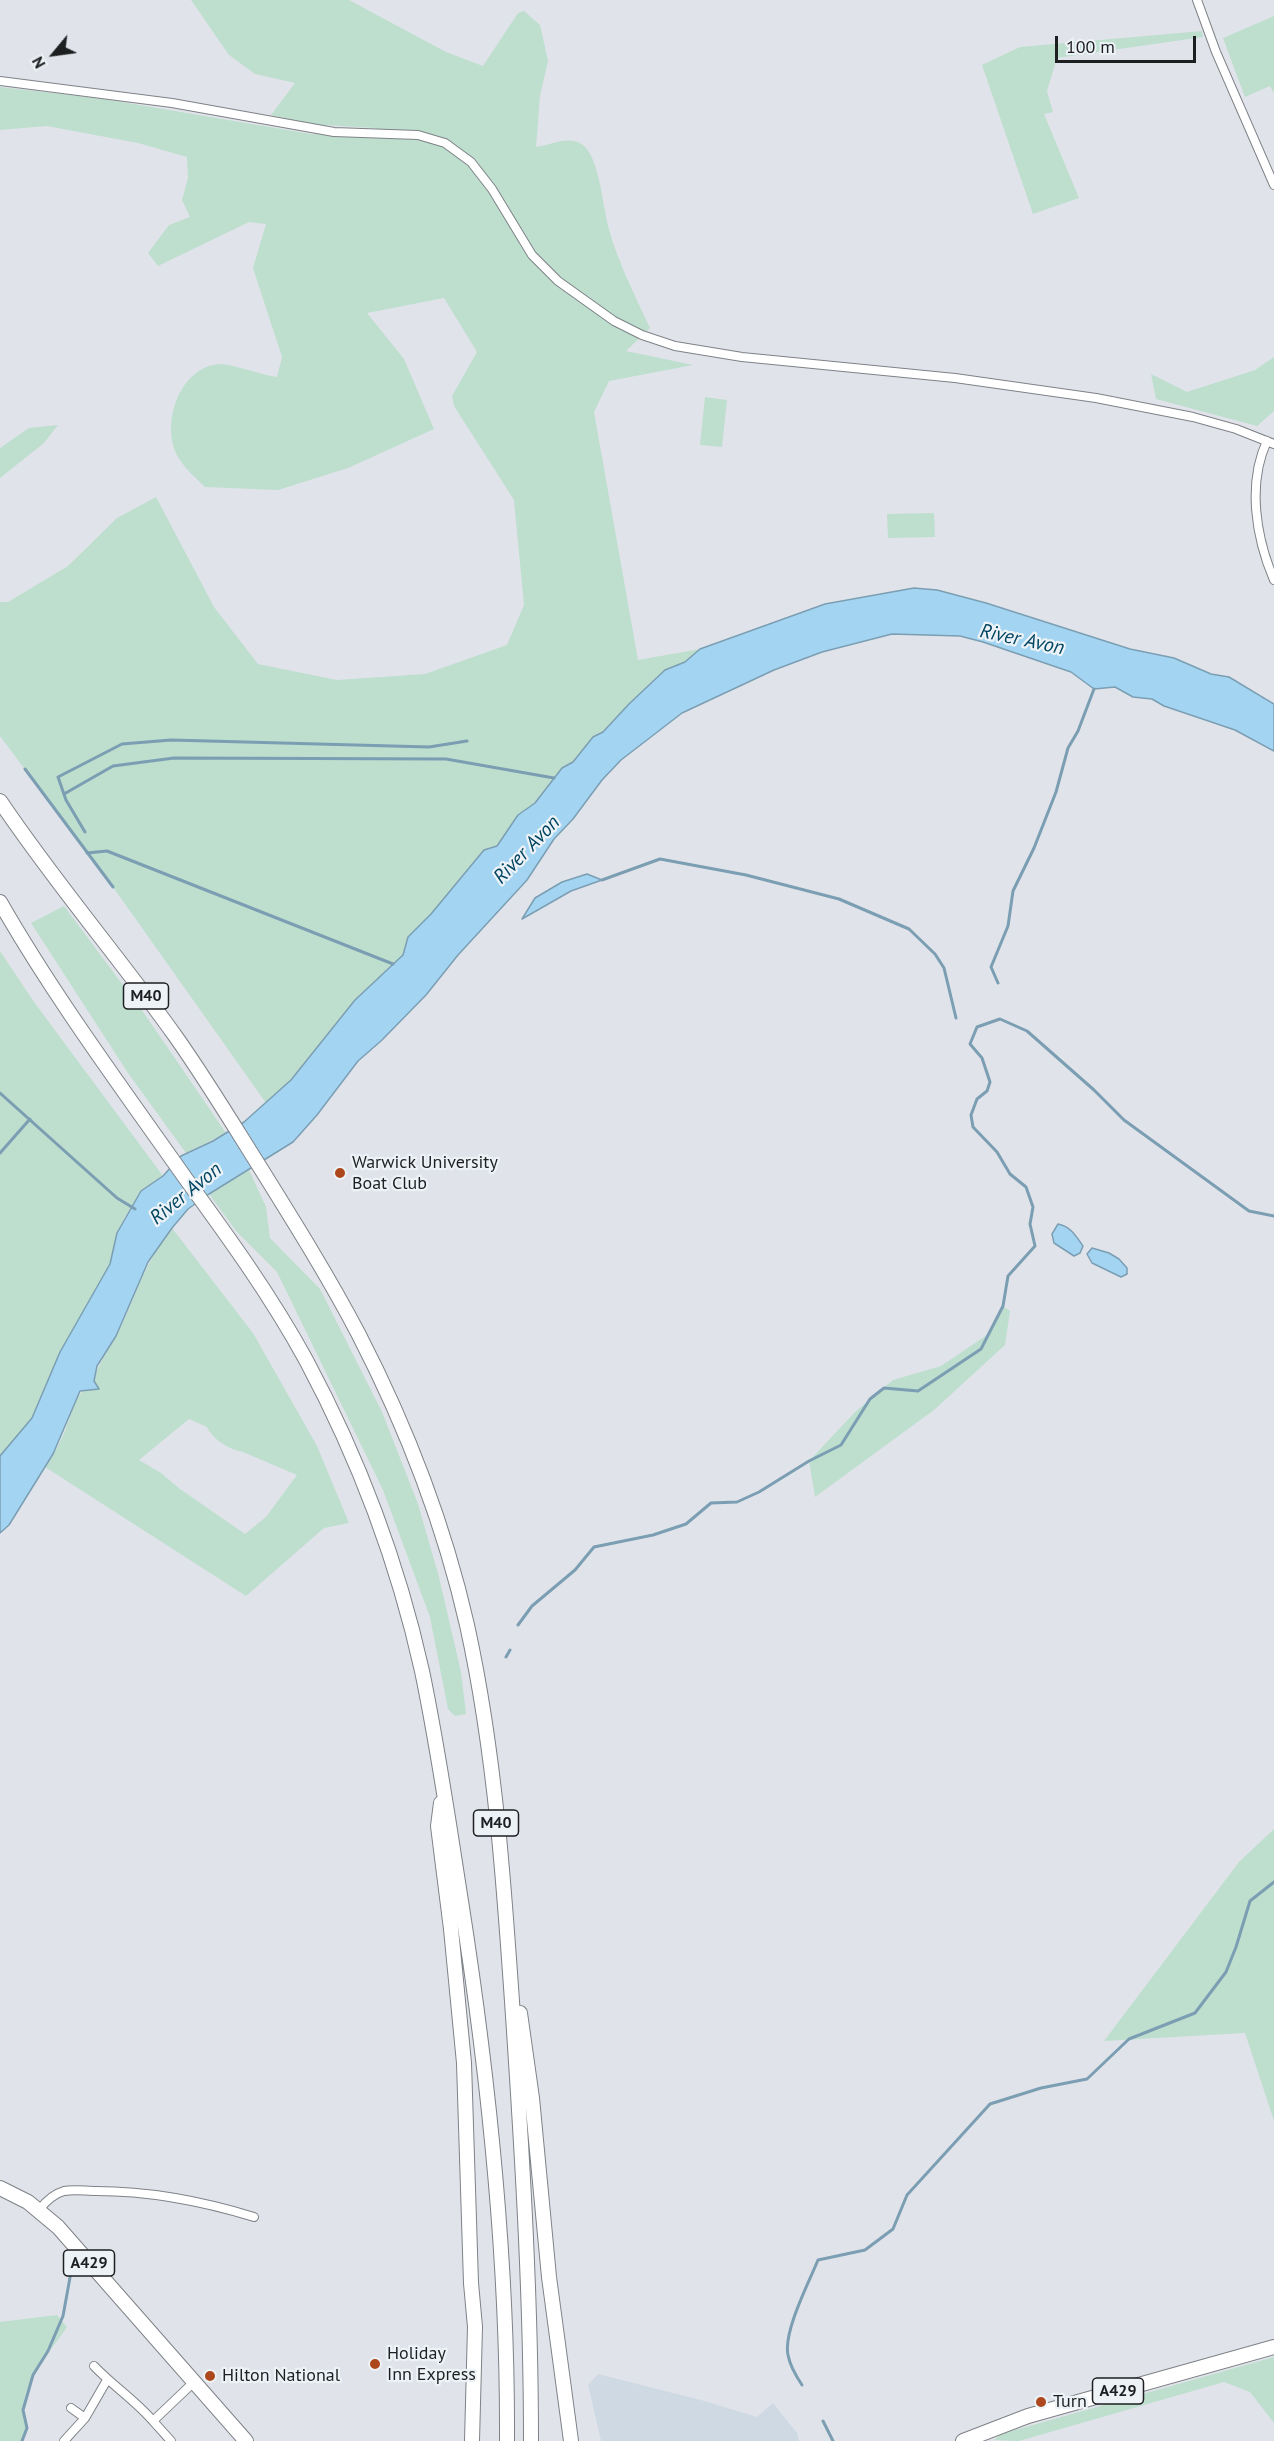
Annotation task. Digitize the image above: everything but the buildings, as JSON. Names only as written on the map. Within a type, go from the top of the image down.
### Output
[{"type":"highway","name":"M40","points":[[3,806],[77,908],[133,979],[210,1088],[306,1241],[358,1333],[394,1410],[434,1512],[456,1584],[474,1659],[484,1718],[510,1970],[527,2244],[531,2441]]},
{"type":"highway","name":"M40","points":[[0,902],[28,950],[252,1270],[304,1356],[326,1398],[365,1487],[394,1570],[421,1670],[443,1787],[474,1985],[501,2250],[507,2441]]},
{"type":"highway","name":"M40","points":[[443,1787],[438,1826],[458,1991],[469,2170],[471,2283],[475,2327],[472,2441]]},
{"type":"highway","name":"M40","points":[[510,1970],[524,2035],[549,2277],[571,2441]]},
{"type":"highway","name":"A429","points":[[0,2188],[39,2210],[58,2227],[246,2441]]},
{"type":"highway","name":"A429","points":[[963,2441],[1037,2414],[1274,2347]]},
{"type":"street","points":[[1197,0],[1216,52],[1274,185]]},
{"type":"street","points":[[0,81],[172,103],[334,132],[360,135],[392,132],[418,135],[445,143],[459,151],[471,162],[492,189],[532,255],[558,281],[582,300],[621,325],[675,346],[742,357],[955,378],[1096,398],[1193,417],[1271,443],[1257,472],[1256,490],[1261,535],[1274,580]]},
{"type":"street","points":[[39,2210],[51,2197],[66,2190],[120,2191],[212,2204],[254,2217]]},
{"type":"street","points":[[94,2366],[107,2380],[138,2404],[171,2441]]},
{"type":"street","points":[[64,2441],[85,2418],[107,2380]]},
{"type":"street","points":[[153,2421],[195,2381]]},
{"type":"street","points":[[71,2408],[85,2418]]},
{"type":"shaded area","points":[[598,2374],[757,2417],[773,2403],[797,2433],[799,2441],[601,2441],[588,2385]]},
{"type":"green space","points":[[191,0],[349,0],[446,52],[483,66],[518,13],[524,11],[540,25],[548,61],[540,96],[536,147],[561,141],[573,141],[589,151],[598,177],[612,240],[650,328],[626,351],[693,365],[609,381],[594,412],[638,660],[700,649],[685,662],[665,670],[603,732],[593,737],[573,762],[562,768],[535,803],[518,815],[497,846],[484,850],[431,914],[408,937],[403,955],[355,1000],[291,1080],[266,1103],[113,887],[0,736],[0,602],[8,602],[68,566],[117,518],[156,497],[214,607],[258,664],[337,680],[425,674],[507,645],[524,605],[514,500],[454,406],[452,396],[477,352],[444,298],[367,313],[404,359],[434,429],[348,468],[278,490],[205,487],[180,460],[171,433],[172,417],[182,388],[192,377],[204,368],[218,364],[277,377],[282,357],[253,268],[266,224],[249,222],[158,266],[148,253],[169,225],[190,217],[182,200],[188,178],[187,157],[138,143],[47,126],[0,130],[0,87],[104,99],[311,134],[376,136],[375,128],[308,124],[271,115],[295,83],[255,74],[229,55]]},
{"type":"green space","points":[[1274,16],[1274,93],[1270,86],[1245,97],[1223,38]]},
{"type":"green space","points":[[1202,31],[1203,37],[1057,58],[1047,91],[1053,112],[1044,114],[1079,198],[1033,214],[982,65],[1020,47]]},
{"type":"green space","points":[[1274,357],[1274,411],[1257,426],[1156,399],[1151,374],[1187,392],[1255,370]]},
{"type":"green space","points":[[705,397],[727,400],[722,447],[700,445]]},
{"type":"green space","points":[[58,425],[44,443],[0,478],[0,448],[29,428]]},
{"type":"green space","points":[[934,513],[935,537],[888,538],[887,514]]},
{"type":"green space","points":[[64,906],[146,1016],[226,1133],[186,1153],[128,1073],[31,923]]},
{"type":"green space","points":[[0,951],[34,1002],[163,1176],[141,1191],[125,1217],[117,1233],[110,1264],[60,1352],[32,1418],[0,1456]]},
{"type":"green space","points":[[249,1170],[266,1207],[270,1238],[320,1289],[382,1412],[418,1504],[439,1577],[461,1672],[466,1714],[455,1716],[448,1709],[430,1617],[383,1490],[277,1272],[237,1232],[209,1194]]},
{"type":"green space","points":[[172,1228],[253,1333],[317,1446],[349,1523],[324,1528],[246,1596],[45,1467],[62,1438],[78,1397],[94,1381],[147,1267]],"holes":[[[189,1419],[207,1427],[217,1440],[227,1446],[297,1475],[266,1517],[245,1534],[161,1473],[139,1460]]]},
{"type":"green space","points":[[1003,1306],[1010,1311],[1005,1345],[934,1410],[815,1497],[809,1461],[855,1412],[893,1380],[941,1366],[990,1333]]},
{"type":"green space","points":[[1274,1829],[1274,2121],[1245,2033],[1104,2041],[1239,1862]]},
{"type":"green space","points":[[57,2315],[67,2327],[39,2366],[28,2387],[23,2409],[25,2437],[23,2441],[0,2441],[0,2322]]},
{"type":"green space","points":[[1274,2357],[1274,2423],[1250,2392],[1224,2382],[1019,2441],[994,2440],[1001,2434]]},
{"type":"water","name":"River Avon","points":[[914,588],[937,590],[986,603],[1130,649],[1174,658],[1211,674],[1229,677],[1274,704],[1274,751],[1235,730],[1164,706],[1152,699],[1133,697],[1115,687],[1094,689],[1071,672],[960,636],[892,634],[822,652],[774,670],[682,713],[621,760],[602,780],[573,819],[554,839],[527,880],[458,955],[426,995],[358,1061],[317,1115],[293,1142],[209,1194],[188,1209],[172,1228],[148,1262],[116,1336],[97,1366],[94,1381],[99,1389],[80,1391],[53,1454],[9,1525],[0,1533],[0,1456],[32,1418],[60,1352],[110,1264],[117,1233],[141,1191],[163,1176],[181,1156],[213,1141],[244,1122],[291,1080],[355,1000],[403,955],[408,937],[431,914],[484,850],[497,846],[518,815],[535,803],[562,768],[573,762],[593,737],[603,732],[665,670],[685,662],[700,649],[825,604]]},
{"type":"water","points":[[587,874],[602,880],[571,891],[522,919],[535,898],[562,882]]},
{"type":"water","points":[[1058,1224],[1069,1229],[1078,1239],[1083,1246],[1080,1253],[1074,1256],[1054,1243],[1052,1234]]},
{"type":"water","points":[[1092,1248],[1119,1259],[1127,1268],[1127,1274],[1121,1277],[1092,1263],[1087,1254]]},
{"type":"waterway","points":[[998,983],[991,967],[1008,926],[1013,891],[1034,848],[1056,792],[1068,748],[1078,731],[1094,689]]},
{"type":"waterway","points":[[85,832],[66,800],[58,777],[122,744],[171,740],[429,747],[467,741]]},
{"type":"waterway","points":[[64,794],[113,766],[174,758],[446,759],[554,778]]},
{"type":"waterway","points":[[25,769],[113,887]]},
{"type":"waterway","points":[[87,853],[107,851],[393,964]]},
{"type":"waterway","points":[[602,880],[660,859],[746,875],[839,899],[909,929],[935,954],[944,968],[956,1018]]},
{"type":"waterway","points":[[518,1625],[532,1606],[575,1570],[594,1547],[653,1535],[686,1524],[711,1503],[737,1502],[759,1492],[809,1461],[841,1445],[870,1399],[884,1388],[918,1391],[981,1349],[1003,1306],[1008,1276],[1035,1246],[1030,1224],[1033,1207],[1026,1187],[1010,1174],[997,1152],[973,1127],[971,1115],[977,1099],[987,1091],[990,1082],[982,1058],[970,1044],[977,1027],[1000,1019],[1027,1031],[1094,1090],[1124,1120],[1249,1211],[1274,1216]]},
{"type":"waterway","points":[[0,1093],[117,1198],[135,1209]]},
{"type":"waterway","points":[[0,1153],[30,1119]]},
{"type":"waterway","points":[[506,1657],[510,1650]]},
{"type":"waterway","points":[[802,2385],[790,2363],[787,2345],[798,2307],[818,2260],[865,2250],[893,2229],[907,2195],[990,2104],[1041,2088],[1087,2079],[1129,2039],[1195,2013],[1226,1972],[1250,1901],[1274,1882]]},
{"type":"waterway","points":[[22,2441],[27,2428],[23,2410],[33,2375],[48,2351],[63,2316],[71,2272]]},
{"type":"waterway","points":[[823,2421],[833,2441]]},
{"type":"place","name":"Warwick University Boat Club","points":[[340,1173]]},
{"type":"place","name":"Holiday Inn Express","points":[[375,2364]]},
{"type":"place","name":"Hilton National","points":[[210,2376]]},
{"type":"place","name":"Turn","points":[[1041,2402]]}]
